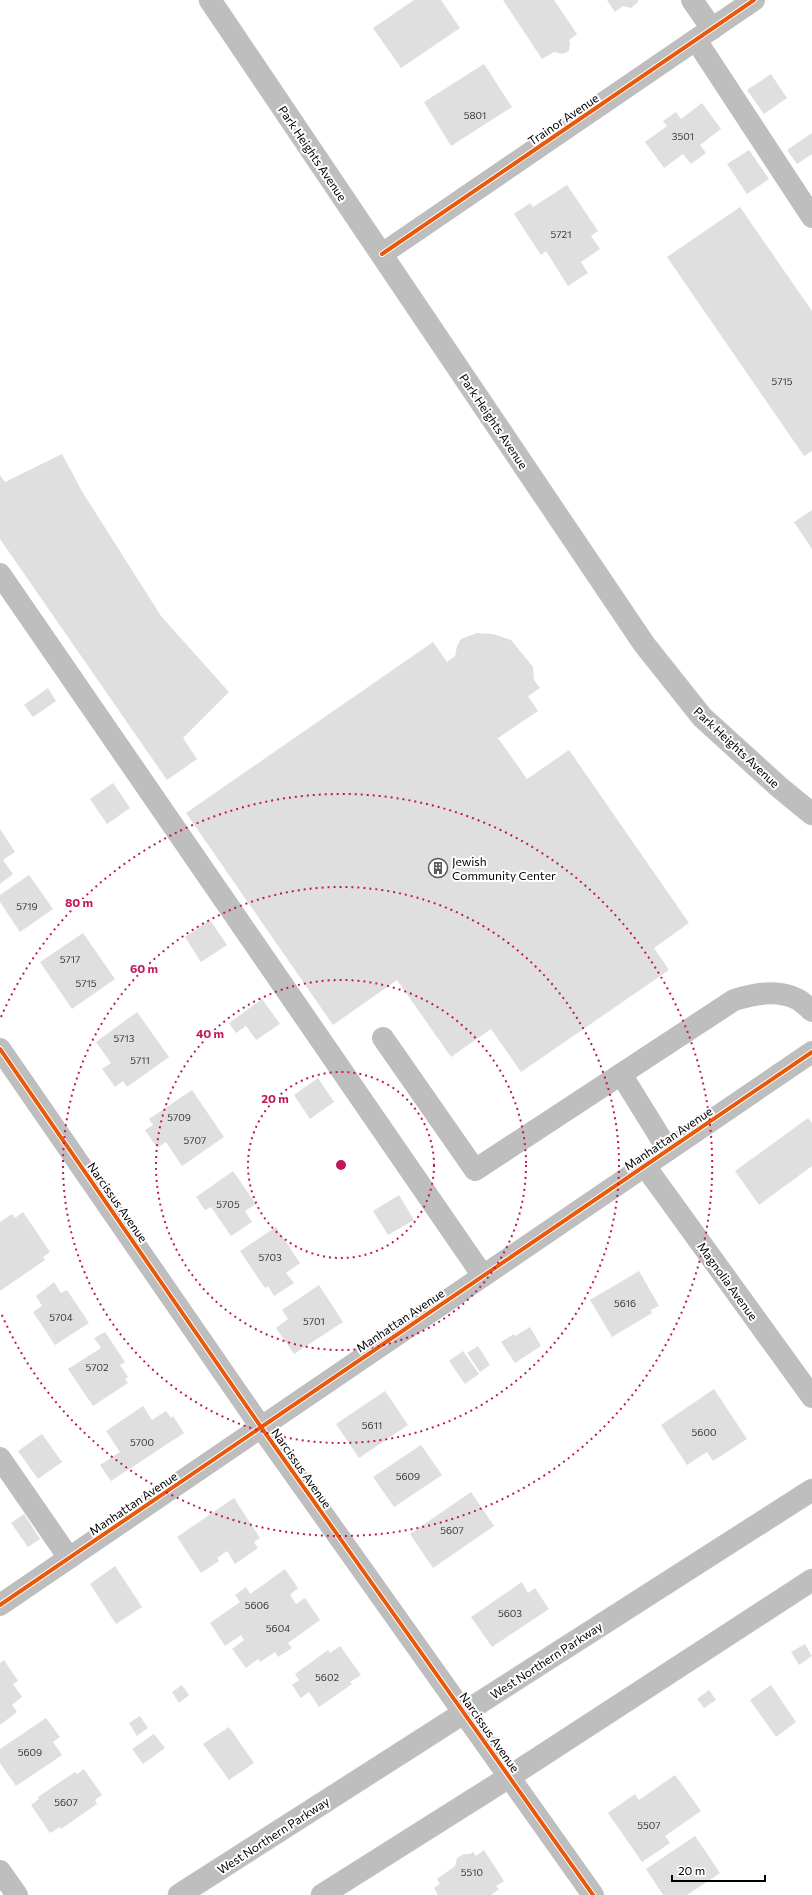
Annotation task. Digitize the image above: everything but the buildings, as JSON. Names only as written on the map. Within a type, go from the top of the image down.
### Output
[{"type":"street","name":"Park Heights Avenue","points":[[210,0],[631,624],[666,672],[702,717],[779,787],[812,814]]},
{"type":"street","points":[[692,0],[704,34],[812,217]]},
{"type":"street","name":"Trainor Avenue","points":[[382,254],[754,0]]},
{"type":"street","points":[[1,579],[482,1276]]},
{"type":"street","points":[[384,1038],[475,1170],[734,1000],[752,994],[773,993],[796,998],[812,1011]]},
{"type":"street","name":"Narcissus Avenue","points":[[0,1049],[261,1427],[593,1895]]},
{"type":"street","name":"Manhattan Avenue","points":[[0,1605],[812,1052]]},
{"type":"street","points":[[621,1074],[668,1150]]},
{"type":"street","name":"Magnolia Avenue","points":[[645,1166],[812,1397]]},
{"type":"street","points":[[0,1458],[69,1558]]},
{"type":"street","name":"West Northern Parkway","points":[[179,1895],[812,1490]]},
{"type":"street","points":[[322,1895],[509,1777],[812,1580]]},
{"type":"street","points":[[0,1871],[17,1895]]},
{"type":"cycle path","points":[[382,254],[754,0]]},
{"type":"cycle path","points":[[0,1049],[261,1427],[593,1895]]},
{"type":"cycle path","points":[[0,1605],[812,1052]]},
{"type":"place","name":"Jewish Community Center","points":[[438,868]]}]
